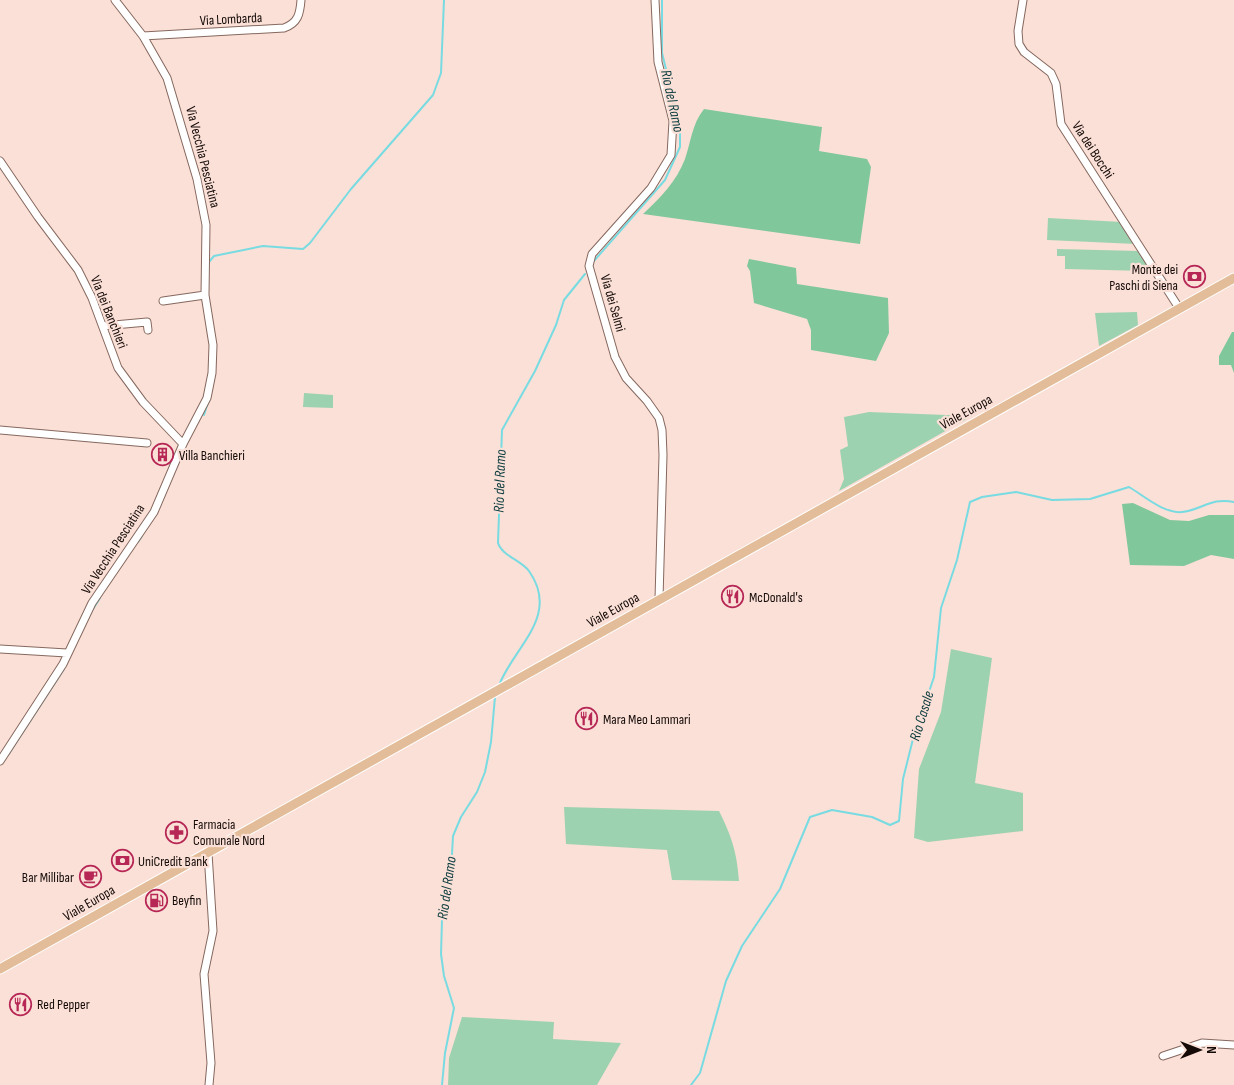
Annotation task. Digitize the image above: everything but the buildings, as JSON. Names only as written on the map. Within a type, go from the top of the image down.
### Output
[{"type":"main road","name":"Viale Europa","points":[[1,969],[1234,278]]},
{"type":"street","name":"Via Vecchia Pesciatina","points":[[0,761],[63,664],[92,603],[154,512],[183,444],[207,398],[212,373],[213,345],[205,295],[206,225],[203,202],[178,107],[167,78],[142,36],[115,0]]},
{"type":"street","name":"Via Lombarda","points":[[142,36],[284,28],[292,25],[298,18],[301,0]]},
{"type":"street","name":"Via dei Selmi","points":[[655,0],[658,62],[673,121],[671,155],[651,188],[592,254],[589,266],[615,357],[626,378],[647,401],[659,418],[662,430],[659,599]]},
{"type":"street","name":"Via dei Bocchi","points":[[1023,0],[1018,31],[1019,44],[1024,52],[1051,73],[1056,84],[1061,124],[1179,308]]},
{"type":"street","name":"Via dei Banchieri","points":[[0,161],[38,218],[78,270],[103,326],[118,368],[147,408],[183,444]]},
{"type":"street","points":[[163,302],[205,295]]},
{"type":"street","points":[[103,326],[147,322],[148,330]]},
{"type":"street","points":[[0,430],[147,443]]},
{"type":"street","points":[[0,650],[67,654]]},
{"type":"street","points":[[208,853],[214,931],[204,974],[211,1063],[209,1085]]},
{"type":"street","points":[[1163,1056],[1202,1043],[1234,1045]]},
{"type":"green space","points":[[704,109],[822,127],[819,151],[867,159],[871,167],[860,244],[643,214],[673,182],[685,159],[694,127]]},
{"type":"green space","points":[[1048,218],[1122,222],[1136,244],[1047,240]]},
{"type":"green space","points":[[1057,249],[1140,251],[1149,267],[1146,271],[1065,269],[1065,256],[1057,256]]},
{"type":"green space","points":[[749,259],[796,268],[797,284],[888,298],[889,333],[876,361],[811,350],[811,330],[807,319],[754,303],[750,271],[747,266]]},
{"type":"green space","points":[[1137,312],[1138,325],[1099,346],[1095,313]]},
{"type":"green space","points":[[1232,332],[1234,332],[1234,373],[1231,365],[1219,365],[1219,356]]},
{"type":"green space","points":[[304,393],[333,395],[333,408],[303,407]]},
{"type":"green space","points":[[869,412],[972,416],[839,491],[844,479],[840,450],[848,446],[844,417]]},
{"type":"green space","points":[[1133,503],[1170,520],[1189,521],[1209,515],[1234,515],[1234,559],[1211,555],[1184,566],[1130,565],[1122,504]]},
{"type":"green space","points":[[951,649],[992,658],[975,783],[1023,793],[1023,831],[928,842],[914,838],[919,769],[941,712]]},
{"type":"green space","points":[[564,807],[719,811],[733,845],[739,881],[672,880],[667,850],[566,844]]},
{"type":"green space","points":[[462,1017],[554,1022],[553,1039],[621,1043],[597,1085],[448,1085],[449,1058]]},
{"type":"waterway","points":[[209,262],[214,256],[263,246],[303,249],[310,243],[351,189],[433,95],[441,73],[444,0]]},
{"type":"waterway","name":"Rio del Ramo","points":[[593,262],[665,180],[680,147],[680,126],[662,53],[662,0]]},
{"type":"waterway","name":"Rio del Ramo","points":[[500,683],[532,629],[538,616],[540,602],[537,587],[529,571],[507,555],[498,543],[502,430],[535,371],[556,325],[564,300],[585,274]]},
{"type":"waterway","points":[[204,415],[208,402]]},
{"type":"waterway","name":"Rio Casale","points":[[691,1085],[700,1073],[726,981],[742,946],[780,889],[810,817],[832,810],[872,817],[890,825],[899,821],[903,779],[913,739],[934,677],[941,608],[957,560],[970,502],[982,497],[1016,492],[1052,500],[1090,499],[1129,487],[1161,507],[1175,512],[1189,511],[1213,502],[1234,502]]},
{"type":"waterway","points":[[138,542],[142,536]]},
{"type":"waterway","points":[[93,609],[100,598]]},
{"type":"waterway","points":[[8,755],[64,669]]},
{"type":"waterway","name":"Rio del Ramo","points":[[442,1085],[445,1053],[454,1008],[444,976],[441,954],[442,920],[451,872],[453,836],[461,817],[477,792],[485,772],[491,742],[495,697]]},
{"type":"place","name":"Monte dei Paschi di Siena","points":[[1194,277]]},
{"type":"place","name":"Villa Banchieri","points":[[163,455]]},
{"type":"place","name":"McDonald's","points":[[733,597]]},
{"type":"place","name":"Mara Meo Lammari","points":[[587,719]]},
{"type":"place","name":"Farmacia Comunale Nord","points":[[177,832]]},
{"type":"place","name":"UniCredit Bank","points":[[122,861]]},
{"type":"place","name":"Bar Millibar","points":[[90,877]]},
{"type":"place","name":"Beyfin","points":[[156,900]]},
{"type":"place","name":"Red Pepper","points":[[21,1004]]}]
